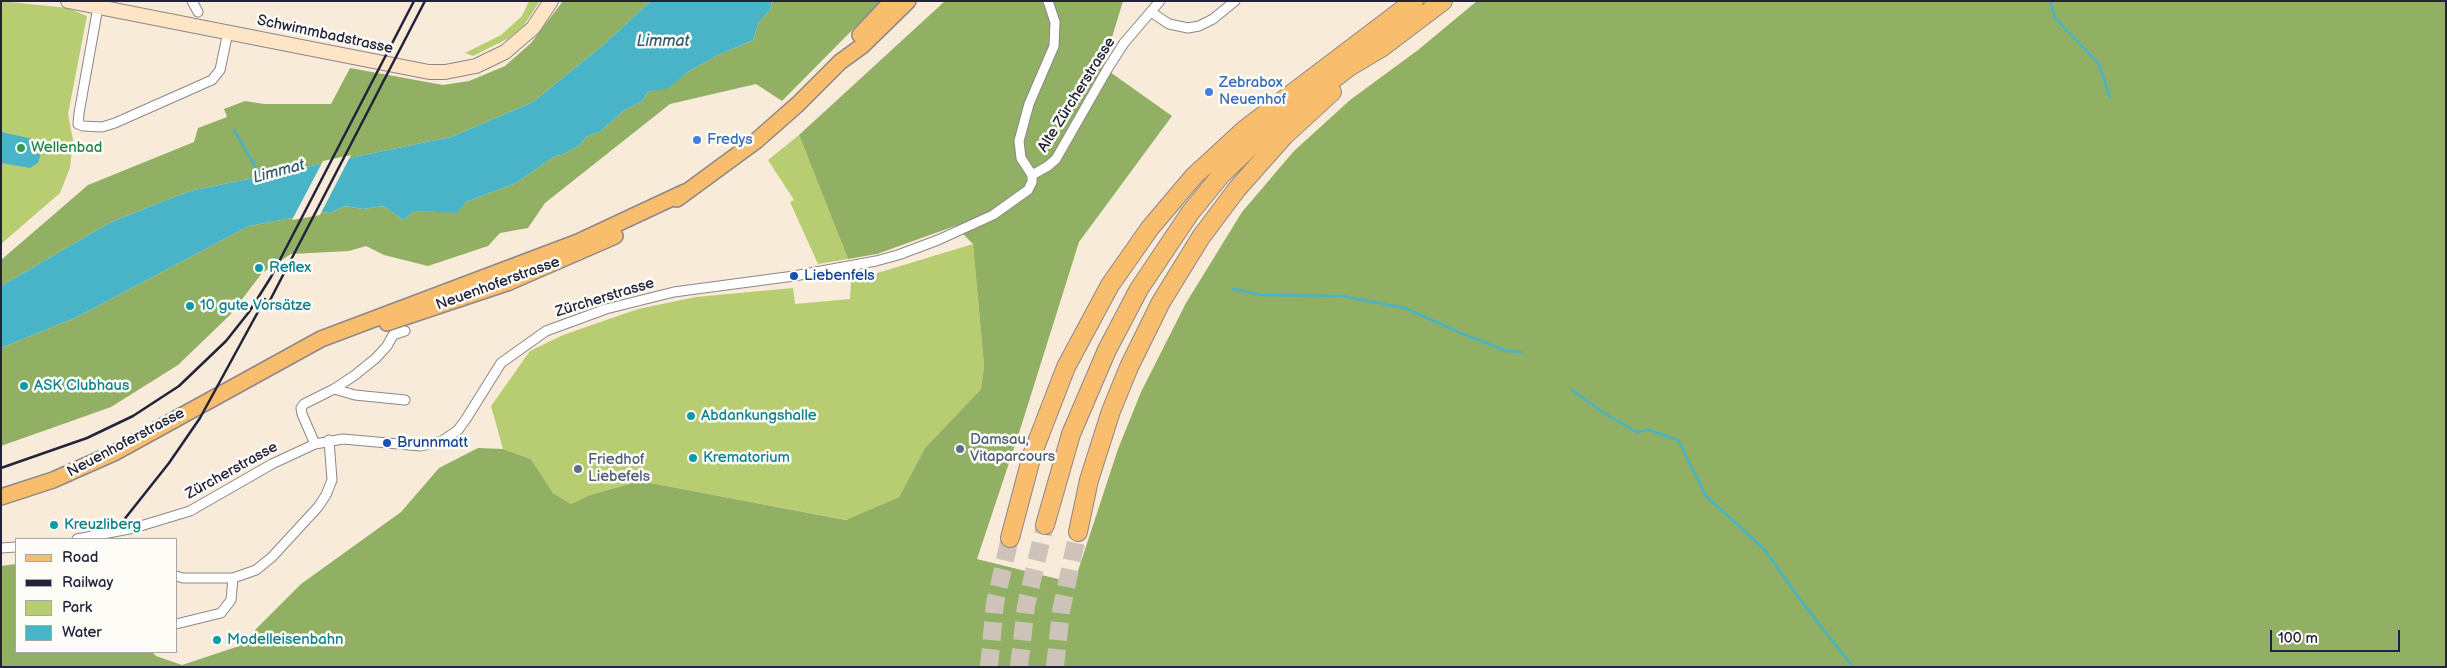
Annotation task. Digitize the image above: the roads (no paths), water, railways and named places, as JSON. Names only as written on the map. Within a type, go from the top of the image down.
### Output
[{"type":"highway","points":[[1010,538],[1032,455],[1066,367],[1110,285],[1150,228],[1194,176],[1238,135],[1414,1]]},
{"type":"highway","points":[[1078,532],[1096,457],[1120,389],[1150,323],[1188,257],[1231,196],[1268,153],[1301,119],[1381,48],[1443,1]]},
{"type":"highway","points":[[1044,525],[1066,449],[1097,371],[1139,289],[1176,232],[1221,176],[1255,141],[1292,109],[1348,67],[1381,48]]},
{"type":"main road","name":"Schwimmbadstrasse","points":[[68,1],[410,69],[445,72],[476,66],[505,52],[533,28],[551,1]]},
{"type":"main road","name":"Neuenhoferstrasse","points":[[840,62],[854,40],[892,1]]},
{"type":"main road","name":"Neuenhoferstrasse","points":[[1,497],[54,480],[107,456],[240,382],[300,352],[543,269],[628,230],[666,208],[684,192],[756,141],[798,104],[840,62],[862,46],[908,1]]},
{"type":"street","points":[[192,1],[198,12]]},
{"type":"street","points":[[1032,175],[1021,158],[1019,141],[1029,104],[1054,46],[1055,22],[1048,1]]},
{"type":"street","name":"Alte Zürcherstrasse","points":[[1032,175],[1056,159],[1108,68],[1124,44],[1160,1]]},
{"type":"street","points":[[1151,12],[1169,24],[1188,28],[1199,26],[1213,19],[1235,1]]},
{"type":"street","points":[[98,7],[78,124],[83,126],[102,127],[115,123],[212,80],[220,70],[228,32]]},
{"type":"street","name":"Zürcherstrasse","points":[[87,538],[157,522],[190,511],[272,464],[315,444],[329,440],[420,446],[442,441],[458,430],[501,363],[525,344],[546,331],[606,309],[674,292],[794,276],[876,261],[898,254],[946,237],[993,215],[1028,190],[1032,182],[1032,175]]},
{"type":"street","points":[[315,444],[301,408],[304,404],[334,389],[376,358],[387,346],[393,335],[406,331]]},
{"type":"street","points":[[334,389],[356,395],[405,400]]},
{"type":"street","points":[[178,577],[233,578],[256,570],[272,557],[318,507],[332,480],[329,440]]},
{"type":"street","points":[[1,548],[15,547]]},
{"type":"street","points":[[178,624],[221,613],[231,600],[233,578]]},
{"type":"water","name":"Limmat","points":[[651,1],[772,1],[770,10],[759,22],[753,40],[716,56],[688,72],[669,88],[648,92],[642,101],[623,111],[601,131],[586,137],[580,145],[562,155],[555,156],[516,183],[466,202],[457,213],[415,211],[403,220],[384,206],[363,209],[345,206],[330,213],[323,212],[249,226],[77,317],[1,348],[1,286],[111,222],[190,191],[451,137],[533,102],[602,46]]},
{"type":"water","name":"Wellenbad","points":[[1,132],[33,139],[38,142],[42,151],[38,163],[30,168],[1,163]]},
{"type":"waterway","points":[[2050,1],[2055,18],[2099,64],[2110,97]]},
{"type":"waterway","points":[[234,130],[262,178]]},
{"type":"waterway","points":[[1233,289],[1261,295],[1342,296],[1405,308],[1507,351],[1521,352]]},
{"type":"waterway","points":[[1572,390],[1604,413],[1636,432],[1649,430],[1678,440],[1706,496],[1765,550],[1798,597],[1853,667]]},
{"type":"tunnel","points":[[1019,667],[1026,606],[1045,525]]},
{"type":"tunnel","points":[[1055,667],[1061,611],[1078,532]]},
{"type":"tunnel","points":[[989,667],[995,603],[1010,538]]},
{"type":"railway","points":[[1,468],[87,438],[133,416],[179,386],[226,341],[249,312],[271,277],[414,1]]},
{"type":"railway","points":[[266,308],[425,1]]},
{"type":"railway","points":[[123,521],[169,463],[200,418],[265,299]]},
{"type":"place","name":"Zebrabox Neuenhof","points":[[1209,92]]},
{"type":"place","name":"Fredys","points":[[697,140]]},
{"type":"place","name":"Wellenbad","points":[[21,148]]},
{"type":"place","name":"Reflex","points":[[259,268]]},
{"type":"place","name":"Liebenfels","points":[[794,276]]},
{"type":"place","name":"10 gute Vorsätze","points":[[190,306]]},
{"type":"place","name":"ASK Clubhaus","points":[[24,386]]},
{"type":"place","name":"Abdankungshalle","points":[[691,416]]},
{"type":"place","name":"Brunnmatt","points":[[387,443]]},
{"type":"place","name":"Damsau, Vitaparcours","points":[[960,449]]},
{"type":"place","name":"Krematorium","points":[[693,458]]},
{"type":"place","name":"Friedhof Liebefels","points":[[578,469]]},
{"type":"place","name":"Kreuzliberg","points":[[54,525]]},
{"type":"place","name":"Modelleisenbahn","points":[[217,640]]}]
